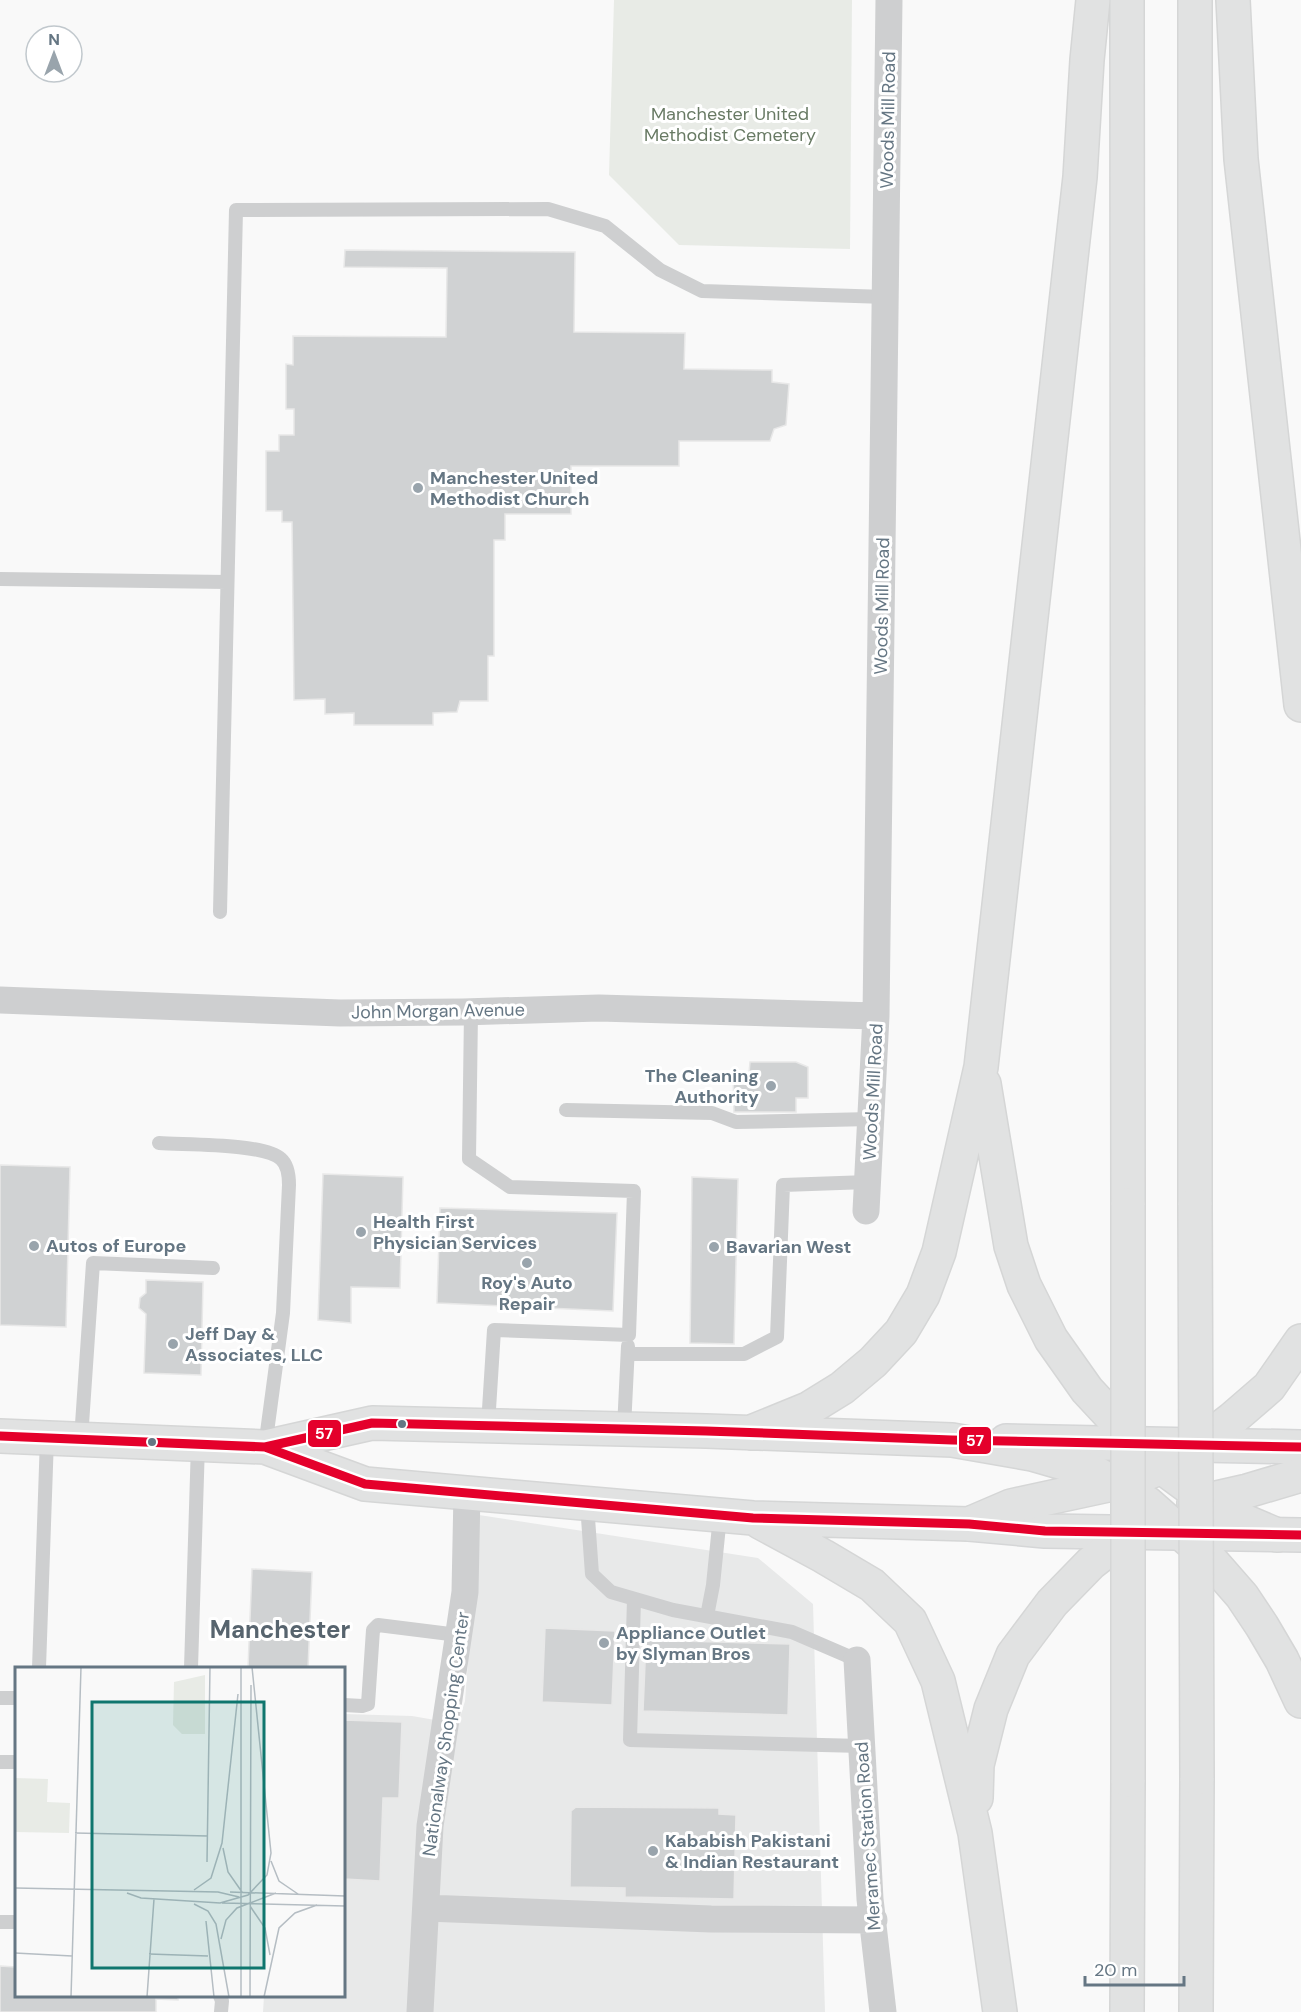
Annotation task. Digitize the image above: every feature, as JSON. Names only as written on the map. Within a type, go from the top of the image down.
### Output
[{"type":"main road","points":[[749,1433],[808,1409],[843,1388],[873,1362],[901,1332],[923,1295],[939,1252],[981,1067],[1080,177],[1093,0]]},
{"type":"main road","points":[[1127,0],[1127,2012]]},
{"type":"main road","points":[[1195,0],[1196,2012]]},
{"type":"main road","points":[[1233,0],[1241,159],[1301,705]]},
{"type":"main road","points":[[981,1067],[1011,1246],[1024,1285],[1052,1339],[1087,1390],[1152,1460],[1223,1512],[1289,1535]]},
{"type":"main road","points":[[969,1524],[1011,1506],[1131,1480],[1180,1459],[1269,1387],[1301,1341]]},
{"type":"main road","points":[[0,1436],[265,1447],[372,1423],[952,1440],[1301,1447]]},
{"type":"main road","points":[[952,1440],[1032,1454],[1094,1472],[1147,1503],[1207,1556],[1242,1596],[1282,1660],[1301,1701]]},
{"type":"main road","points":[[265,1447],[365,1484],[720,1516],[969,1524],[1045,1531],[1132,1532],[1171,1524],[1289,1535]]},
{"type":"main road","points":[[1171,1524],[1182,1506],[1247,1491],[1301,1475]]},
{"type":"main road","points":[[753,1518],[872,1586],[910,1622],[938,1681],[975,1833],[1000,2012]]},
{"type":"main road","points":[[975,1833],[977,1765],[991,1710],[1013,1655],[1052,1603],[1087,1567],[1132,1532]]},
{"type":"street","name":"Woods Mill Road","points":[[866,1211],[876,1016],[889,0]]},
{"type":"street","name":"John Morgan Avenue","points":[[0,1000],[340,1013],[599,1008],[876,1016]]},
{"type":"street","name":"Nationalway Shopping Center","points":[[420,2012],[430,1826],[465,1592],[467,1492]]},
{"type":"street","name":"Meramec Station Road","points":[[857,1660],[870,1899],[883,2012]]},
{"type":"street","points":[[426,1908],[711,1919],[874,1920]]},
{"type":"lane","points":[[220,912],[236,210],[548,209],[605,226],[660,270],[702,291],[885,297]]},
{"type":"lane","points":[[0,579],[227,582]]},
{"type":"lane","points":[[471,1012],[469,1159],[510,1187],[633,1191],[624,1429]]},
{"type":"lane","points":[[566,1110],[712,1113],[736,1122],[871,1119]]},
{"type":"lane","points":[[159,1143],[262,1149],[281,1159],[288,1171],[283,1312],[265,1447]]},
{"type":"lane","points":[[628,1353],[744,1353],[777,1337],[783,1185],[868,1182]]},
{"type":"lane","points":[[81,1439],[93,1263],[213,1268]]},
{"type":"lane","points":[[488,1425],[494,1330],[629,1335]]},
{"type":"lane","points":[[39,1667],[47,1438]]},
{"type":"lane","points":[[191,1667],[198,1444]]},
{"type":"lane","points":[[587,1504],[592,1574],[611,1592],[673,1610],[792,1632],[857,1660]]},
{"type":"lane","points":[[707,1616],[713,1585],[720,1516]]},
{"type":"lane","points":[[634,1599],[630,1740],[862,1746]]},
{"type":"lane","points":[[345,1705],[368,1704],[373,1630],[378,1625],[458,1635]]},
{"type":"lane","points":[[220,1997],[221,2012]]},
{"type":"shaded area","points":[[479,1515],[758,1558],[813,1604],[825,2012],[263,2012],[264,1997],[345,1997],[345,1714],[412,1716],[458,1724],[465,1701]]},
{"type":"green space","name":"Manchester United Methodist Cemetery","points":[[614,0],[852,0],[850,249],[679,245],[609,175]]},
{"type":"building","name":"Manchester United Methodist Church","points":[[345,250],[575,252],[574,332],[685,333],[684,369],[772,370],[772,382],[789,384],[786,425],[774,429],[770,441],[679,441],[679,466],[571,466],[571,514],[505,514],[505,540],[494,540],[494,656],[488,656],[488,701],[460,701],[457,712],[433,713],[433,725],[354,725],[354,713],[325,714],[325,699],[294,700],[292,522],[282,522],[282,511],[266,511],[266,451],[279,451],[279,435],[294,435],[294,409],[286,409],[286,364],[293,365],[293,336],[446,337],[447,268],[344,267]]},
{"type":"building","name":"The Cleaning Authority","points":[[750,1062],[796,1062],[808,1067],[808,1098],[796,1098],[796,1112],[734,1112],[733,1073],[749,1073]]},
{"type":"building","name":"Autos of Europe","points":[[0,1165],[70,1167],[66,1327],[0,1325]]},
{"type":"building","name":"Health First Physician Services","points":[[323,1174],[403,1177],[400,1288],[351,1287],[351,1323],[318,1320]]},
{"type":"building","name":"Bavarian West","points":[[692,1177],[738,1179],[734,1344],[690,1343]]},
{"type":"building","name":"Roy's Auto Repair","points":[[440,1208],[617,1213],[613,1311],[437,1303]]},
{"type":"building","name":"Jeff Day & Associates, LLC","points":[[146,1280],[203,1282],[201,1375],[144,1373],[146,1314],[139,1308],[140,1298],[146,1293]]},
{"type":"building","points":[[252,1569],[312,1572],[308,1667],[248,1667]]},
{"type":"building","points":[[545,1628],[615,1631],[612,1705],[542,1702]]},
{"type":"building","points":[[646,1640],[790,1644],[788,1715],[643,1711]]},
{"type":"building","points":[[345,1720],[402,1722],[399,1798],[383,1798],[380,1881],[345,1879]]},
{"type":"building","name":"Kababish Pakistani & Indian Restaurant","points":[[576,1807],[719,1808],[719,1814],[736,1815],[734,1899],[625,1897],[625,1888],[570,1887],[571,1811]]},
{"type":"building","points":[[0,1966],[15,1967],[15,1997],[178,1997],[178,2000],[156,1999],[156,2012],[0,2012]]},
{"type":"transit line","name":"57","points":[[0,1436],[265,1447],[372,1423],[952,1440],[1301,1447]]},
{"type":"transit line","name":"57","points":[[265,1447],[365,1484],[753,1518],[969,1524],[1045,1531],[1301,1535]]},
{"type":"place","name":"Manchester United Methodist Church","points":[[418,488]]},
{"type":"place","name":"The Cleaning Authority","points":[[771,1086]]},
{"type":"place","name":"Health First Physician Services","points":[[361,1232]]},
{"type":"place","name":"Autos of Europe","points":[[34,1246]]},
{"type":"place","name":"Bavarian West","points":[[714,1247]]},
{"type":"place","name":"Roy's Auto Repair","points":[[527,1263]]},
{"type":"place","name":"Jeff Day & Associates, LLC","points":[[173,1344]]},
{"type":"place","name":"Appliance Outlet by Slyman Bros","points":[[604,1643]]},
{"type":"place","name":"Kababish Pakistani & Indian Restaurant","points":[[653,1851]]},
{"type":"district","name":"Manchester","points":[[280,1630]]}]
